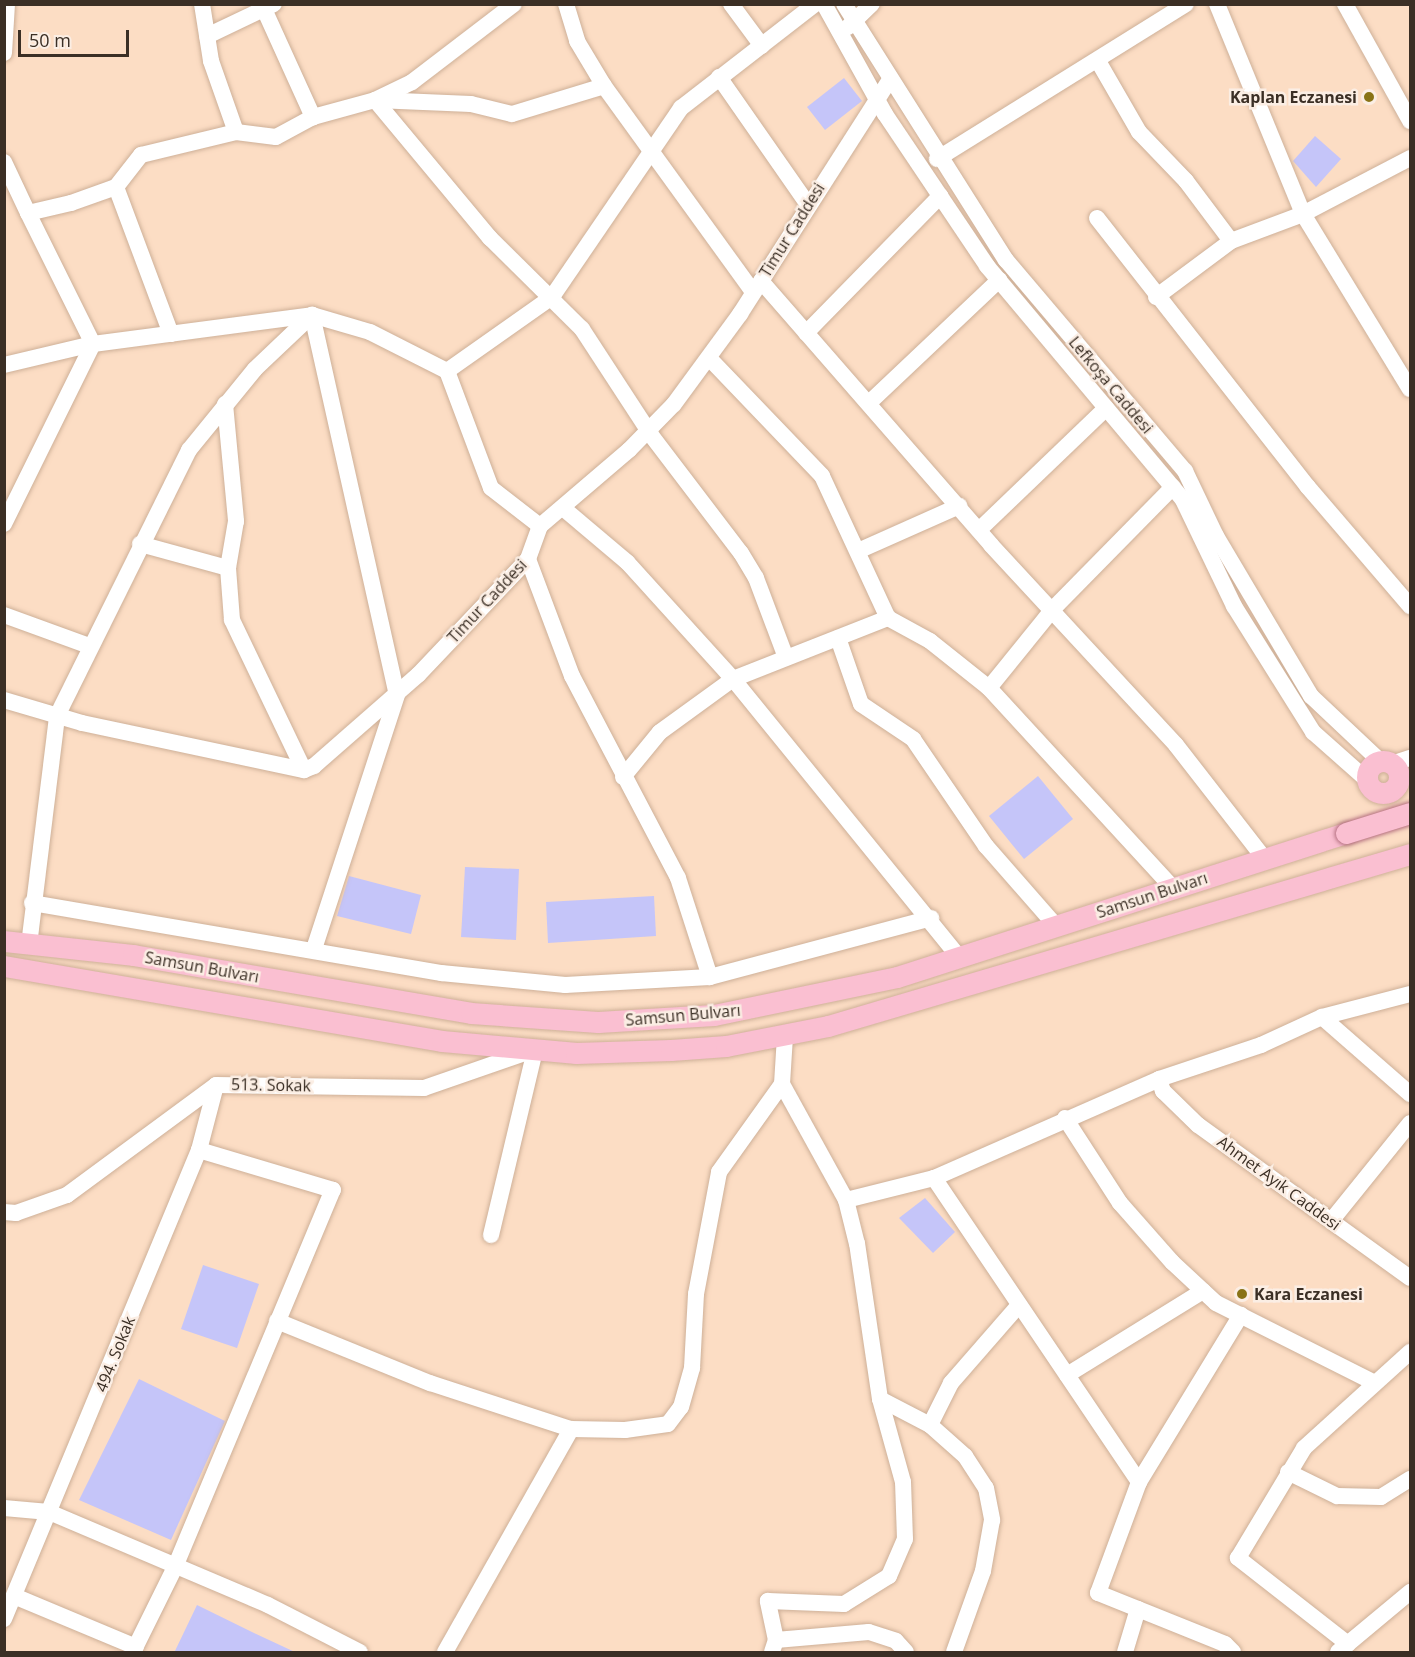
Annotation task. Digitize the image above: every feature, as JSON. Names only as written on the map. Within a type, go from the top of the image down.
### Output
[{"type":"main road","points":[[1370,785],[1387,793],[1395,788],[1398,766],[1369,770],[1370,785],[1410,821]]},
{"type":"main road","name":"Samsun Bulvarı","points":[[12,942],[133,955],[471,1013],[598,1022],[714,1015],[897,977],[1410,813]]},
{"type":"main road","points":[[4,966],[442,1041],[535,1050],[670,1050],[785,1036],[1410,854]]},
{"type":"main road","points":[[4,974],[48,973]]},
{"type":"street","points":[[4,53],[7,4]]},
{"type":"street","points":[[202,4],[207,36],[236,132]]},
{"type":"street","points":[[28,213],[116,187],[141,155],[236,132],[276,137],[312,117],[375,100],[412,82],[514,4]]},
{"type":"street","points":[[566,4],[578,41],[604,86],[649,150],[757,286],[806,333],[870,402],[979,530],[1176,745],[1264,858]]},
{"type":"street","points":[[731,4],[762,46]]},
{"type":"street","points":[[447,371],[552,297],[649,150],[681,108],[815,4]]},
{"type":"street","points":[[824,4],[876,99],[999,280],[1173,487],[1234,606],[1313,732],[1370,785]]},
{"type":"street","name":"Lefkoşa Caddesi","points":[[844,4],[938,159],[1006,260],[1185,471],[1216,536],[1311,696],[1398,766]]},
{"type":"street","points":[[839,32],[856,23],[872,4]]},
{"type":"street","points":[[938,159],[1186,4]]},
{"type":"street","points":[[1217,4],[1303,214],[1410,389]]},
{"type":"street","points":[[1345,4],[1410,121]]},
{"type":"street","points":[[207,36],[269,7],[312,117]]},
{"type":"street","points":[[1098,61],[1140,132],[1186,182],[1231,241]]},
{"type":"street","points":[[719,77],[807,204]]},
{"type":"street","name":"Timur Caddesi","points":[[304,770],[398,695],[528,559],[540,526],[649,431],[709,358],[890,79]]},
{"type":"street","points":[[375,100],[471,104],[512,114],[604,86]]},
{"type":"street","points":[[375,100],[490,238],[582,329],[649,431],[741,553],[756,578],[786,658]]},
{"type":"street","points":[[1156,297],[1231,241],[1303,214],[1410,158]]},
{"type":"street","points":[[4,162],[93,344]]},
{"type":"street","points":[[116,187],[171,334]]},
{"type":"street","points":[[806,333],[940,196]]},
{"type":"street","points":[[1097,218],[1156,297],[1308,487],[1410,606]]},
{"type":"street","points":[[870,402],[999,280]]},
{"type":"street","points":[[12,942],[32,903],[57,716],[89,646],[189,450],[225,404],[312,315]]},
{"type":"street","points":[[312,315],[398,695],[314,949]]},
{"type":"street","points":[[4,365],[93,344],[312,315],[370,332],[447,371],[491,488],[540,526]]},
{"type":"street","points":[[7,513],[93,344]]},
{"type":"street","points":[[709,358],[822,476],[888,618],[930,641],[989,688],[1173,888]]},
{"type":"street","points":[[225,404],[236,521],[228,568],[232,620],[304,770]]},
{"type":"street","points":[[979,530],[1106,408]]},
{"type":"street","points":[[989,688],[1053,609],[1173,487]]},
{"type":"street","points":[[858,551],[959,506]]},
{"type":"street","points":[[563,507],[627,562],[733,679],[931,918],[960,958]]},
{"type":"street","points":[[140,544],[228,568]]},
{"type":"street","points":[[528,559],[572,676],[678,878],[710,977]]},
{"type":"street","points":[[4,615],[89,646]]},
{"type":"street","points":[[623,777],[660,732],[733,679],[888,618]]},
{"type":"street","points":[[838,638],[861,704],[913,739],[986,846],[1056,926]]},
{"type":"street","points":[[4,700],[57,716],[304,770]]},
{"type":"street","points":[[32,903],[314,949],[441,973],[565,985],[710,977],[931,918]]},
{"type":"street","points":[[846,1200],[934,1178],[1065,1118],[1159,1079],[1261,1045],[1322,1017],[1410,994]]},
{"type":"street","points":[[1322,1017],[1410,1094]]},
{"type":"street","points":[[277,1321],[430,1383],[571,1429],[625,1430],[668,1424],[681,1407],[692,1368],[696,1294],[719,1172],[782,1084],[785,1036]]},
{"type":"street","points":[[491,1235],[535,1050]]},
{"type":"street","name":"513. Sokak","points":[[4,1212],[16,1213],[67,1195],[216,1085],[424,1089],[535,1050]]},
{"type":"street","name":"Ahmet Ayık Caddesi","points":[[1159,1079],[1163,1091],[1198,1125],[1410,1278]]},
{"type":"street","points":[[782,1084],[846,1200],[880,1399],[903,1482],[905,1539],[889,1576],[844,1604],[768,1601],[774,1646],[869,1632],[896,1641],[906,1653]]},
{"type":"street","name":"494. Sokak","points":[[4,1619],[199,1150],[216,1085]]},
{"type":"street","points":[[1065,1118],[1120,1203],[1203,1291],[1241,1315],[1373,1382]]},
{"type":"street","points":[[1331,1221],[1410,1123]]},
{"type":"street","points":[[14,1596],[134,1650],[175,1568],[333,1190],[199,1150]]},
{"type":"street","points":[[934,1178],[1139,1482]]},
{"type":"street","points":[[1067,1375],[1203,1291]]},
{"type":"street","points":[[930,1425],[951,1383],[1019,1305]]},
{"type":"street","points":[[1233,1653],[1225,1644],[1098,1593],[1139,1482],[1241,1315]]},
{"type":"street","points":[[1410,1352],[1373,1382],[1304,1448],[1238,1558],[1343,1648],[1410,1592]]},
{"type":"street","points":[[880,1399],[930,1425],[975,1472],[986,1488],[992,1520],[983,1571],[954,1653]]},
{"type":"street","points":[[445,1653],[571,1429]]},
{"type":"street","points":[[1288,1472],[1337,1496],[1381,1497],[1410,1479]]},
{"type":"street","points":[[4,1508],[49,1512],[175,1568],[268,1605],[360,1653]]},
{"type":"street","points":[[1125,1653],[1138,1609]]},
{"type":"building","points":[[844,78],[862,101],[825,130],[807,107]]},
{"type":"building","points":[[1315,136],[1341,159],[1316,187],[1293,161]]},
{"type":"building","points":[[1038,776],[1073,819],[1024,859],[989,816]]},
{"type":"building","points":[[465,867],[519,869],[516,940],[461,937]]},
{"type":"building","points":[[349,876],[421,895],[411,934],[337,916]]},
{"type":"building","points":[[654,896],[656,936],[548,943],[546,902]]},
{"type":"building","points":[[925,1198],[955,1232],[933,1253],[899,1218]]},
{"type":"building","points":[[203,1265],[259,1284],[237,1348],[181,1329]]},
{"type":"building","points":[[139,1379],[225,1421],[171,1540],[79,1500]]},
{"type":"building","points":[[197,1605],[254,1633],[297,1653],[174,1653]]},
{"type":"place","name":"Kaplan Eczanesi","points":[[1369,97]]},
{"type":"place","name":"Kara Eczanesi","points":[[1242,1294]]}]
